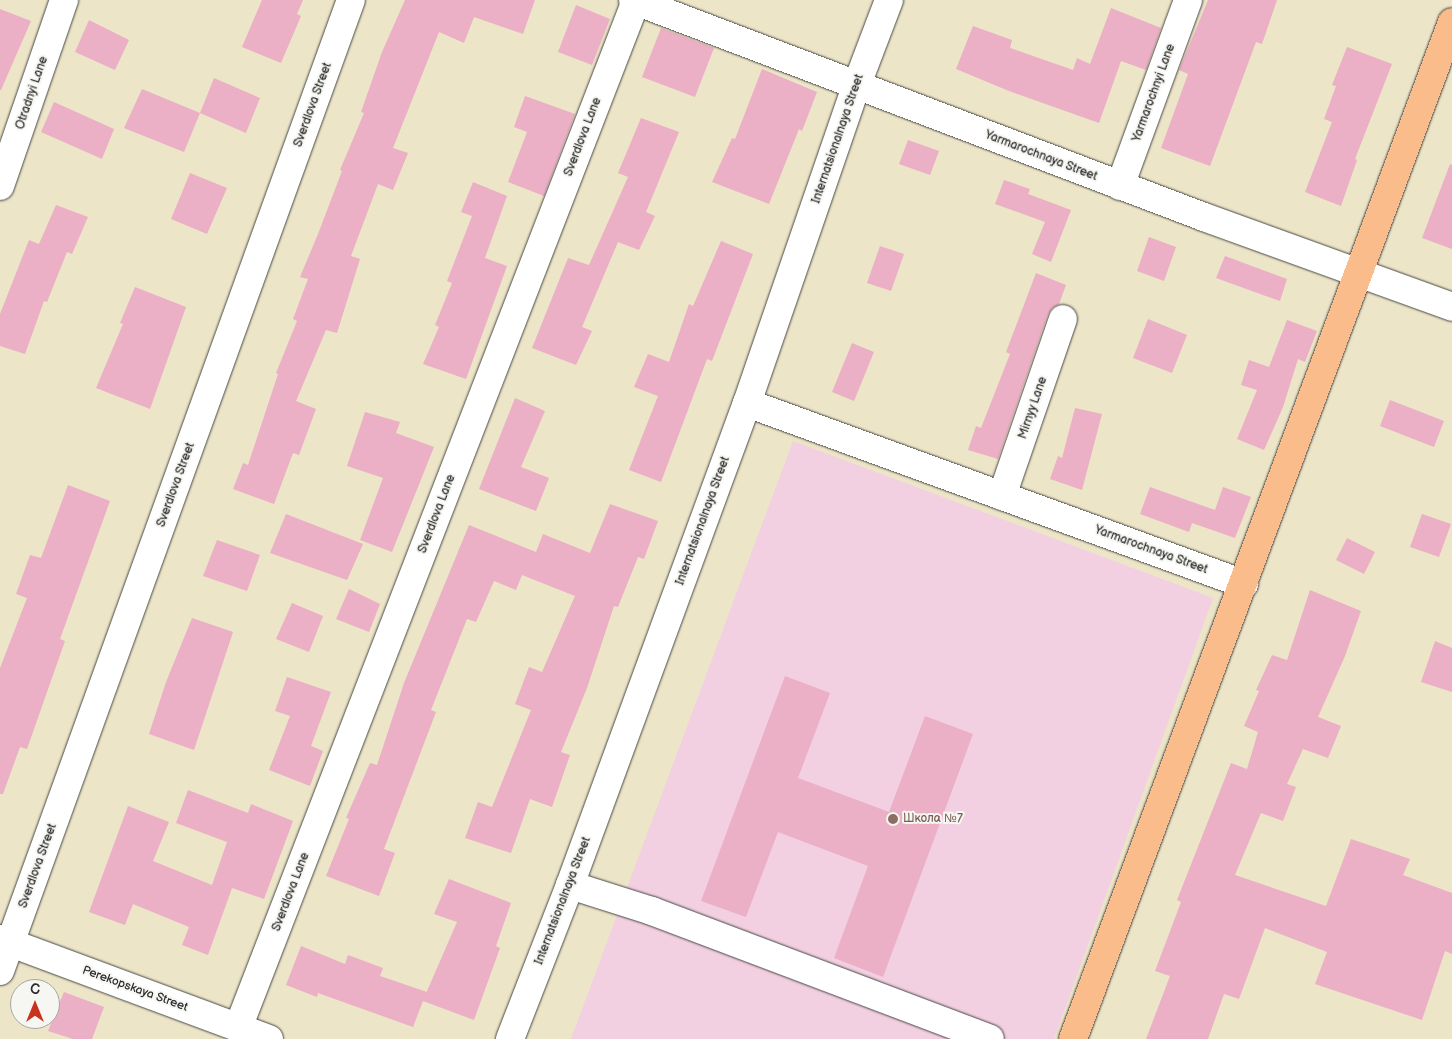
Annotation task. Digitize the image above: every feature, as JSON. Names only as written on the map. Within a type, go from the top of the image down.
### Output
[{"type":"main road","points":[[1073,1039],[1452,22]]},
{"type":"street","name":"Otradnyi Lane","points":[[0,186],[64,0]]},
{"type":"street","name":"Sverdlova Street","points":[[0,971],[5,941],[351,0]]},
{"type":"street","name":"Internatsionalnaya Street","points":[[510,1039],[570,885],[747,403],[856,86],[889,0]]},
{"type":"street","name":"Yarmarochnyi Lane","points":[[1120,186],[1188,0]]},
{"type":"street","name":"Yarmarochnaya Street","points":[[634,1],[1120,186],[1452,307]]},
{"type":"street","name":"Sverdlova Lane","points":[[238,1028],[634,1]]},
{"type":"street","name":"Mirnyy Lane","points":[[1002,496],[1063,319]]},
{"type":"street","name":"Yarmarochnaya Street","points":[[747,403],[1244,584]]},
{"type":"street","points":[[570,885],[652,912],[990,1039]]},
{"type":"street","name":"Perekopskaya Street","points":[[5,941],[269,1039]]},
{"type":"shaded area","name":"Школа №7","points":[[793,441],[1213,598],[1054,1039],[571,1039]]},
{"type":"building","points":[[262,0],[303,0],[297,14],[301,16],[281,63],[242,47]]},
{"type":"building","points":[[405,0],[535,0],[523,34],[474,17],[464,43],[439,32],[393,148],[408,153],[393,190],[378,184],[351,256],[360,259],[337,333],[326,330],[296,401],[316,409],[299,455],[293,453],[274,504],[233,489],[243,463],[248,465],[278,374],[276,373],[297,321],[293,319],[308,279],[300,277],[342,171],[340,170],[364,113],[361,112],[382,52]]},
{"type":"building","points":[[1208,0],[1277,0],[1262,44],[1256,42],[1210,166],[1161,148],[1188,74],[1179,70]]},
{"type":"building","points":[[576,5],[610,19],[592,65],[558,52]]},
{"type":"building","points":[[1111,8],[1161,28],[1146,70],[1121,61],[1099,123],[1009,91],[956,69],[973,26],[1012,40],[1010,48],[1073,70],[1077,58],[1090,64]]},
{"type":"building","points":[[0,9],[31,21],[1,90],[0,90]]},
{"type":"building","points":[[89,20],[129,40],[115,70],[75,52]]},
{"type":"building","points":[[661,28],[714,48],[695,97],[642,77]]},
{"type":"building","points":[[1347,47],[1392,64],[1355,159],[1357,160],[1341,206],[1305,192],[1332,122],[1324,119],[1336,86],[1332,85]]},
{"type":"building","points":[[762,69],[817,92],[802,131],[799,129],[769,204],[712,182],[732,138],[735,139]]},
{"type":"building","points":[[214,78],[260,98],[246,133],[200,113]]},
{"type":"building","points":[[142,89],[200,113],[184,152],[124,128]]},
{"type":"building","points":[[525,96],[575,114],[544,196],[508,182],[527,132],[514,127]]},
{"type":"building","points":[[54,102],[114,129],[102,159],[41,132]]},
{"type":"building","points":[[641,118],[679,132],[646,212],[655,216],[639,250],[618,242],[582,327],[592,331],[576,365],[532,348],[568,258],[589,265],[628,177],[618,173]]},
{"type":"building","points":[[908,140],[939,151],[930,175],[899,164]]},
{"type":"building","points":[[1450,164],[1452,165],[1452,249],[1422,238]]},
{"type":"building","points":[[190,173],[227,188],[207,234],[171,219]]},
{"type":"building","points":[[1004,180],[1030,189],[1028,194],[1071,210],[1051,262],[1032,254],[1045,222],[995,204]]},
{"type":"building","points":[[473,182],[507,196],[485,258],[507,266],[466,379],[423,364],[439,327],[435,325],[452,283],[447,281],[472,216],[461,212]]},
{"type":"building","points":[[56,205],[88,217],[72,254],[67,252],[47,302],[44,301],[25,354],[0,346],[0,314],[29,240],[39,244]]},
{"type":"building","points":[[1149,237],[1176,247],[1164,281],[1137,271]]},
{"type":"building","points":[[721,241],[753,254],[712,361],[707,359],[661,482],[629,470],[658,396],[634,387],[648,354],[669,362],[689,304],[693,306]]},
{"type":"building","points":[[880,246],[904,254],[891,291],[867,283]]},
{"type":"building","points":[[1225,256],[1287,279],[1280,301],[1216,278]]},
{"type":"building","points":[[1036,273],[1066,285],[1059,304],[1052,308],[1048,314],[998,459],[968,450],[976,426],[981,428],[1010,354],[1006,352]]},
{"type":"building","points":[[135,287],[186,307],[150,409],[96,388],[123,324],[120,323]]},
{"type":"building","points":[[1148,319],[1187,335],[1172,373],[1133,358]]},
{"type":"building","points":[[1287,320],[1317,331],[1305,362],[1298,359],[1283,407],[1264,450],[1237,439],[1257,390],[1241,385],[1249,360],[1269,367]]},
{"type":"building","points":[[852,343],[874,352],[854,401],[832,392]]},
{"type":"building","points":[[515,398],[545,411],[521,467],[549,478],[536,511],[479,489]]},
{"type":"building","points":[[1390,400],[1444,421],[1434,447],[1380,426]]},
{"type":"building","points":[[1075,408],[1102,414],[1082,490],[1050,479],[1058,456],[1062,458]]},
{"type":"building","points":[[365,412],[400,422],[396,433],[434,447],[392,552],[360,540],[383,478],[347,466]]},
{"type":"building","points":[[68,485],[110,501],[60,639],[65,641],[27,749],[20,747],[3,794],[0,794],[0,668],[27,598],[16,594],[30,555],[41,558]]},
{"type":"building","points":[[1150,487],[1215,510],[1223,487],[1251,497],[1235,538],[1192,523],[1189,532],[1140,514]]},
{"type":"building","points":[[610,504],[658,521],[644,559],[638,557],[618,607],[614,606],[587,688],[561,752],[570,755],[552,807],[530,799],[511,853],[465,838],[478,802],[492,807],[531,710],[515,704],[529,667],[542,672],[575,596],[522,575],[516,590],[494,581],[476,622],[467,619],[431,710],[436,712],[384,849],[395,853],[379,896],[326,876],[349,819],[346,818],[370,763],[377,765],[404,683],[469,525],[536,552],[543,534],[590,553]]},
{"type":"building","points":[[286,514],[363,544],[347,580],[270,553]]},
{"type":"building","points":[[1422,514],[1451,524],[1439,557],[1410,547]]},
{"type":"building","points":[[1347,538],[1375,552],[1364,574],[1336,560]]},
{"type":"building","points":[[217,540],[260,555],[247,591],[203,576]]},
{"type":"building","points":[[349,589],[380,604],[369,632],[336,619]]},
{"type":"building","points":[[1310,590],[1361,611],[1345,656],[1318,717],[1341,726],[1328,758],[1303,749],[1287,784],[1296,787],[1283,821],[1261,813],[1235,875],[1326,906],[1351,839],[1410,859],[1403,875],[1452,893],[1452,954],[1445,951],[1422,1020],[1315,984],[1327,952],[1265,928],[1239,999],[1224,994],[1208,1039],[1146,1039],[1170,976],[1155,971],[1181,902],[1177,900],[1231,763],[1247,769],[1258,732],[1244,726],[1259,691],[1256,690],[1272,655],[1287,660]]},
{"type":"building","points":[[292,603],[323,616],[309,652],[276,639]]},
{"type":"building","points":[[192,618],[233,632],[194,750],[149,734],[166,682]]},
{"type":"building","points":[[1435,641],[1452,648],[1452,692],[1421,682]]},
{"type":"building","points":[[785,676],[830,693],[798,778],[889,812],[925,716],[973,734],[883,977],[834,958],[868,866],[778,832],[746,917],[701,901]]},
{"type":"building","points":[[287,677],[331,692],[311,746],[323,751],[310,786],[269,770],[290,716],[275,711]]},
{"type":"building","points":[[188,790],[248,813],[251,804],[293,821],[264,899],[232,888],[208,955],[182,945],[189,927],[133,904],[125,925],[89,912],[128,806],[169,822],[153,861],[212,885],[227,842],[176,823]]},
{"type":"building","points":[[449,879],[511,903],[496,946],[500,948],[474,1020],[423,1001],[413,1027],[318,993],[317,997],[286,985],[301,946],[345,964],[348,955],[383,968],[380,976],[427,992],[457,922],[434,914]]},
{"type":"building","points":[[64,992],[104,1007],[92,1039],[73,1039],[48,1031],[49,1029],[60,1029],[60,1002]]},
{"type":"place","name":"Школа №7","points":[[893,819]]}]
